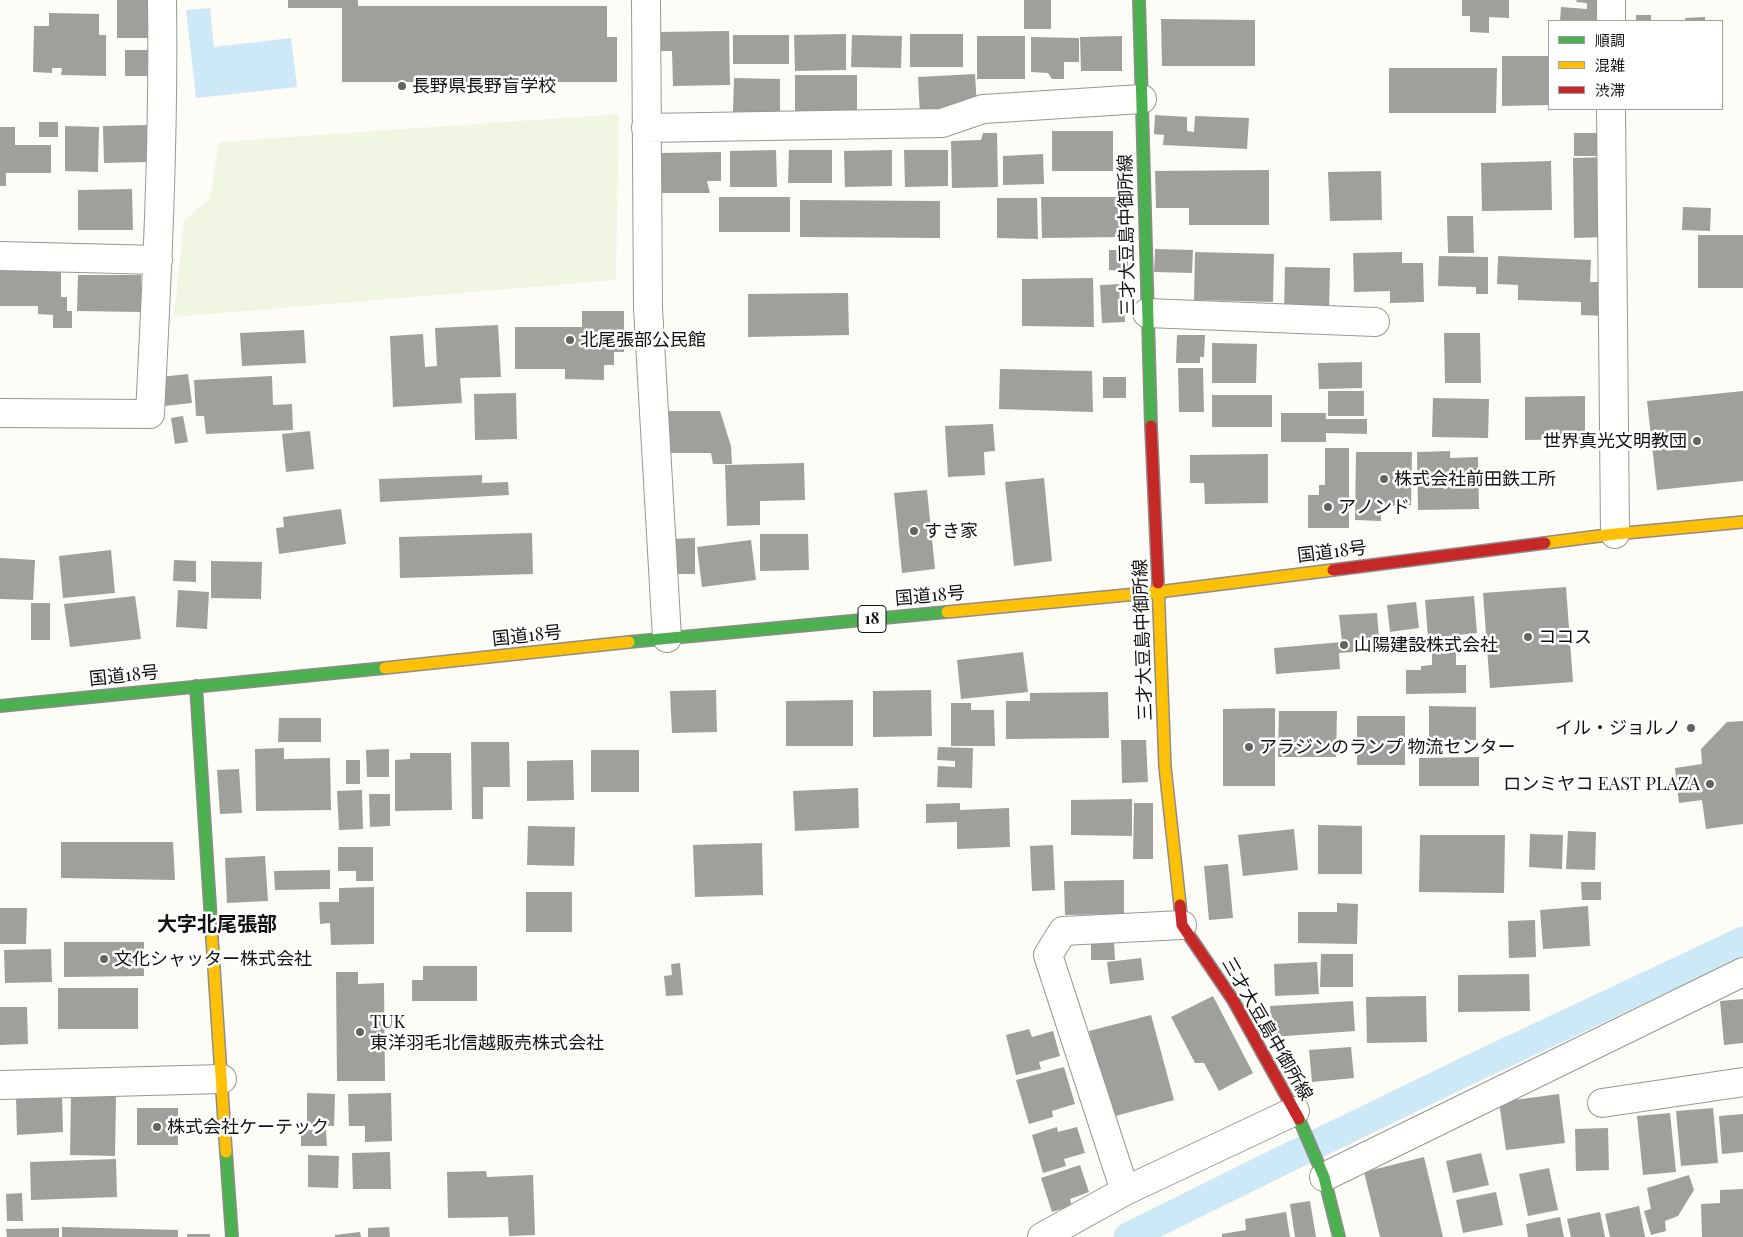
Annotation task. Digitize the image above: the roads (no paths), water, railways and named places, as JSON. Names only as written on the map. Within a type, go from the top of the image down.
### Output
[{"type":"main road","name":"三才大豆島中御所線","points":[[1139,0],[1147,313],[1165,767],[1182,925],[1233,1000],[1296,1111],[1324,1177],[1339,1237]]},
{"type":"main road","name":"国道18号","points":[[0,706],[668,638],[1158,592],[1616,534],[1743,522]]},
{"type":"main road","points":[[196,686],[232,1237]]},
{"type":"street","points":[[0,412],[150,414],[158,260],[163,86],[162,0]]},
{"type":"street","points":[[646,0],[648,308],[668,638]]},
{"type":"street","points":[[1611,0],[1611,20]]},
{"type":"street","points":[[646,128],[942,123],[983,108],[1142,99]]},
{"type":"street","points":[[1611,110],[1616,534]]},
{"type":"street","points":[[0,256],[158,260]]},
{"type":"street","points":[[1147,313],[1375,322]]},
{"type":"street","points":[[1125,1191],[1048,955],[1063,931],[1182,925]]},
{"type":"street","points":[[1324,1177],[1743,972]]},
{"type":"street","points":[[0,1085],[222,1079]]},
{"type":"street","points":[[1602,1103],[1743,1082]]},
{"type":"street","points":[[1042,1237],[1125,1191],[1296,1111]]},
{"type":"water","points":[[210,8],[214,47],[291,38],[297,87],[196,98],[186,10]]},
{"type":"waterway","points":[[1128,1237],[1473,1068],[1743,941]]},
{"type":"place","name":"長野県長野盲学校","points":[[402,86]]},
{"type":"place","name":"北尾張部公民館","points":[[570,340]]},
{"type":"place","name":"世界真光文明教団","points":[[1697,441]]},
{"type":"place","name":"株式会社前田鉄工所","points":[[1384,479]]},
{"type":"place","name":"アノンド","points":[[1328,507]]},
{"type":"place","name":"すき家","points":[[914,531]]},
{"type":"place","name":"ココス","points":[[1528,637]]},
{"type":"place","name":"山陽建設株式会社","points":[[1344,645]]},
{"type":"place","name":"イル・ジョルノ","points":[[1691,728]]},
{"type":"place","name":"アラジンのランプ 物流センター","points":[[1249,747]]},
{"type":"place","name":"ロンミヤコ EAST PLAZA","points":[[1710,784]]},
{"type":"place","name":"文化シャッター株式会社","points":[[104,959]]},
{"type":"place","name":"TUK 東洋羽毛北信越販売株式会社","points":[[360,1032]]},
{"type":"place","name":"株式会社ケーテック","points":[[157,1127]]},
{"type":"district","name":"大字北尾張部","points":[[217,925]]}]
